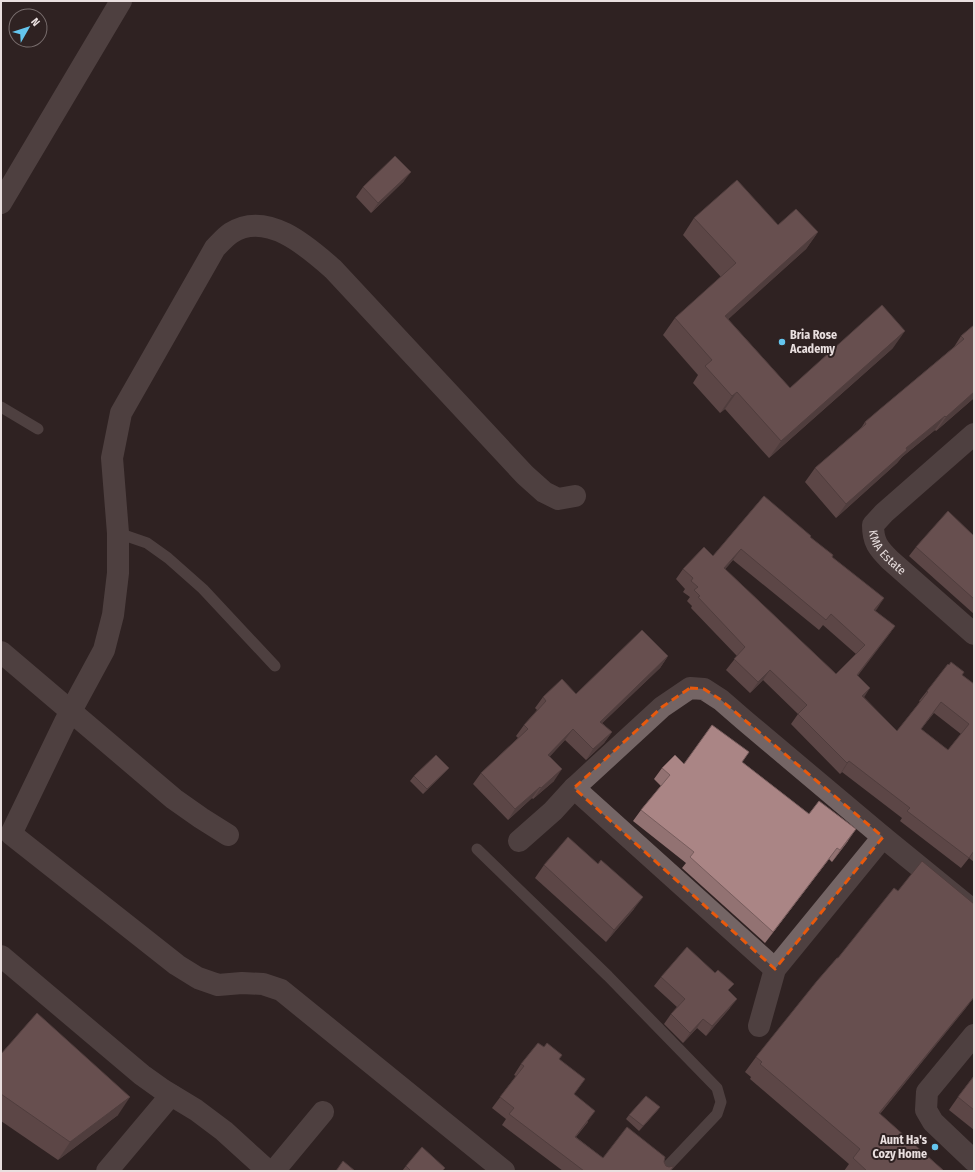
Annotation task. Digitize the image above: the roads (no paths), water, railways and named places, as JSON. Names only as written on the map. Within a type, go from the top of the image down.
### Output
[{"type":"street","points":[[1,203],[121,1]]},
{"type":"street","points":[[504,1171],[281,990],[263,984],[242,983],[218,985],[198,978],[177,965],[6,830],[104,650],[113,615],[118,574],[118,533],[112,458],[121,413],[215,248],[231,233],[251,225],[272,228],[291,236],[309,248],[333,269],[525,475],[544,492],[558,499],[575,496]]},
{"type":"street","name":"KMA Estate","points":[[974,434],[884,513],[873,526],[873,536],[879,548],[890,560],[974,634]]},
{"type":"street","points":[[1,652],[174,799],[228,835]]},
{"type":"street","points":[[519,841],[553,811],[574,788],[662,707],[690,688],[704,689],[722,700],[883,837],[974,911]]},
{"type":"street","points":[[574,788],[775,969]]},
{"type":"street","points":[[759,1026],[775,969],[883,837]]},
{"type":"street","points":[[4,965],[142,1075],[196,1110],[224,1131],[268,1171]]},
{"type":"street","points":[[974,1036],[927,1092],[926,1110],[933,1122],[974,1161]]},
{"type":"street","points":[[107,1171],[171,1095]]},
{"type":"street","points":[[274,1171],[323,1112]]},
{"type":"lane","points":[[1,407],[38,429]]},
{"type":"lane","points":[[118,533],[147,543],[168,558],[203,589],[275,666]]},
{"type":"lane","points":[[477,849],[608,976],[717,1088],[720,1102],[717,1114],[663,1171]]},
{"type":"place","name":"Bria Rose Academy","points":[[782,342]]},
{"type":"place","name":"Aunt Ha's Cozy Home","points":[[935,1147]]}]
